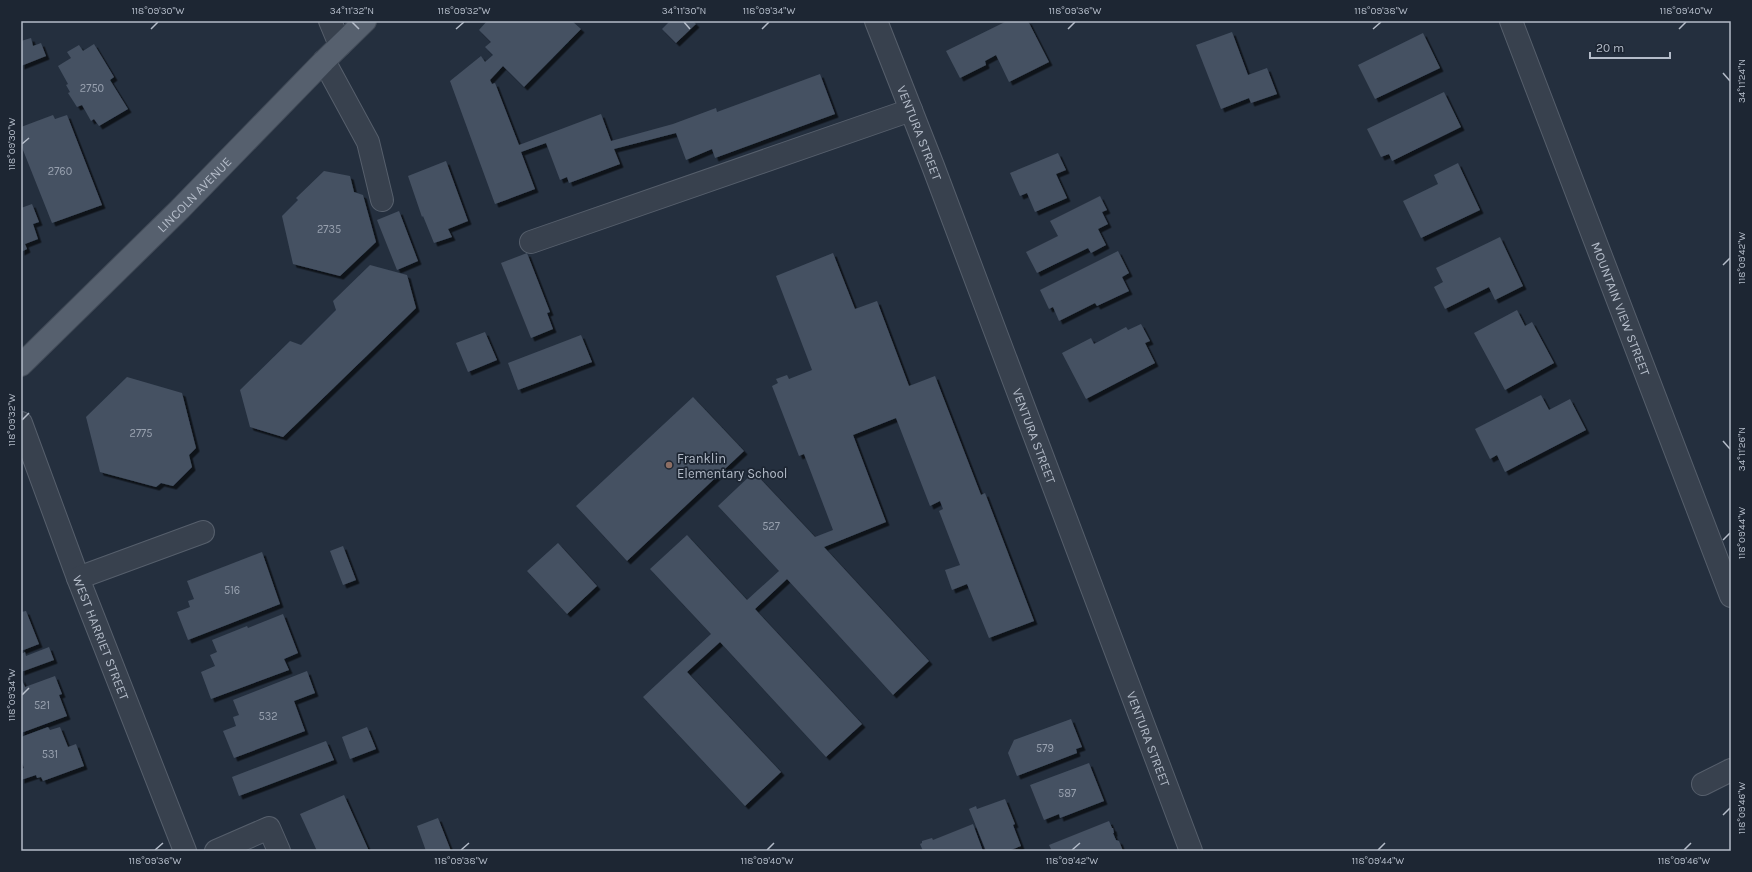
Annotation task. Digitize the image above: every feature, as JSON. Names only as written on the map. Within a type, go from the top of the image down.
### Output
[{"type":"main road","name":"LINCOLN AVENUE","points":[[21,365],[180,209],[365,21]]},
{"type":"street","points":[[330,21],[340,45]]},
{"type":"street","name":"VENTURA STREET","points":[[876,21],[1191,851]]},
{"type":"street","name":"MOUNTAIN VIEW STREET","points":[[1512,21],[1731,596]]},
{"type":"street","points":[[324,61],[368,142],[382,200]]},
{"type":"street","points":[[531,242],[911,110]]},
{"type":"street","name":"WEST HARRIET STREET","points":[[21,423],[78,578],[185,851]]},
{"type":"street","points":[[78,578],[203,532]]},
{"type":"street","points":[[1703,784],[1731,770]]},
{"type":"street","points":[[216,851],[269,828],[279,851]]},
{"type":"building","points":[[487,21],[572,21],[581,29],[524,87],[503,66],[490,80],[492,84],[495,83],[519,145],[601,114],[611,141],[673,124],[716,108],[717,112],[820,74],[835,114],[715,158],[712,149],[686,160],[676,133],[614,149],[620,164],[569,183],[567,177],[560,180],[546,143],[521,152],[535,189],[495,204],[450,81],[481,56],[485,62],[493,55],[485,47],[491,42],[479,30]]},
{"type":"building","points":[[670,21],[693,21],[696,24],[676,43],[662,29]]},
{"type":"building","points":[[1007,21],[1028,21],[1049,62],[1009,82],[996,55],[985,61],[986,65],[960,78],[946,51]]},
{"type":"building","points":[[1232,32],[1248,75],[1267,68],[1277,94],[1251,103],[1249,98],[1221,109],[1196,45]]},
{"type":"building","points":[[1423,33],[1440,68],[1375,99],[1358,65]]},
{"type":"building","points":[[31,38],[33,46],[41,43],[46,56],[21,66],[21,41]]},
{"type":"building","points":[[94,44],[114,77],[110,80],[128,109],[99,126],[94,119],[91,121],[82,105],[77,107],[68,93],[70,92],[66,85],[68,84],[58,66],[71,58],[67,52],[79,45],[83,51]]},
{"type":"building","points":[[1444,92],[1461,127],[1392,161],[1389,154],[1381,157],[1367,129]]},
{"type":"building","points":[[53,115],[55,119],[67,115],[102,205],[52,223],[21,145],[21,127]]},
{"type":"building","points":[[1058,153],[1066,170],[1056,174],[1067,198],[1035,212],[1027,193],[1020,196],[1010,173]]},
{"type":"building","points":[[446,161],[468,221],[448,229],[452,237],[434,243],[423,216],[422,217],[408,176]]},
{"type":"building","points":[[1458,163],[1480,210],[1421,238],[1403,201],[1438,184],[1434,175]]},
{"type":"building","points":[[324,171],[350,176],[354,192],[363,195],[376,242],[340,276],[293,264],[282,216],[298,200],[296,198]]},
{"type":"building","points":[[1100,196],[1107,210],[1102,212],[1108,224],[1098,229],[1106,245],[1091,253],[1088,248],[1037,273],[1026,252],[1058,236],[1050,221]]},
{"type":"building","points":[[32,204],[39,222],[33,224],[38,239],[25,244],[27,249],[21,252],[21,208]]},
{"type":"building","points":[[399,211],[418,261],[397,270],[377,220]]},
{"type":"building","points":[[1500,237],[1523,286],[1495,300],[1489,287],[1445,309],[1434,287],[1443,282],[1436,268]]},
{"type":"building","points":[[1118,251],[1129,273],[1122,277],[1129,291],[1097,306],[1095,303],[1059,321],[1053,307],[1049,309],[1040,290]]},
{"type":"building","points":[[527,253],[550,312],[547,313],[553,329],[531,338],[501,263]]},
{"type":"building","points":[[833,253],[855,309],[877,301],[909,386],[935,376],[981,495],[985,493],[1034,621],[989,638],[967,584],[952,590],[945,570],[960,565],[939,511],[943,509],[940,501],[930,506],[896,418],[853,435],[886,522],[824,547],[929,661],[893,695],[787,579],[755,609],[862,724],[826,757],[720,642],[687,672],[781,772],[745,806],[643,697],[711,634],[650,569],[687,535],[747,600],[779,571],[718,506],[754,472],[815,537],[833,530],[804,454],[799,456],[772,386],[778,383],[776,379],[787,375],[789,379],[812,370],[776,276]]},
{"type":"building","points":[[370,265],[407,275],[416,308],[283,437],[250,427],[240,390],[290,341],[301,345],[336,310],[333,301]]},
{"type":"building","points":[[1517,310],[1525,326],[1532,322],[1554,363],[1505,390],[1474,333]]},
{"type":"building","points":[[1141,324],[1150,341],[1145,343],[1155,363],[1086,399],[1062,353],[1091,338],[1094,344],[1126,327],[1128,330]]},
{"type":"building","points":[[485,332],[497,360],[468,372],[456,343]]},
{"type":"building","points":[[581,335],[592,362],[518,390],[508,363]]},
{"type":"building","points":[[127,377],[182,393],[196,448],[189,455],[192,467],[173,486],[161,483],[156,487],[100,472],[86,417]]},
{"type":"building","points":[[1541,395],[1549,410],[1570,399],[1586,430],[1505,472],[1497,455],[1490,459],[1475,429]]},
{"type":"building","points":[[693,397],[744,451],[627,561],[576,506]]},
{"type":"building","points":[[558,543],[597,586],[567,614],[527,571]]},
{"type":"building","points":[[343,546],[356,580],[343,585],[330,551]]},
{"type":"building","points":[[262,552],[280,604],[188,640],[177,612],[190,607],[188,601],[194,599],[187,581]]},
{"type":"building","points":[[26,611],[39,644],[21,651],[21,612]]},
{"type":"building","points":[[283,614],[298,653],[284,659],[289,670],[211,699],[201,672],[215,666],[210,655],[217,652],[212,640]]},
{"type":"building","points":[[49,647],[54,660],[21,672],[21,654],[25,652],[26,656]]},
{"type":"building","points":[[307,671],[315,693],[294,701],[305,731],[234,758],[223,731],[236,726],[233,717],[239,715],[233,700]]},
{"type":"building","points":[[55,676],[62,694],[59,695],[67,716],[21,733],[21,678],[25,687]]},
{"type":"building","points":[[1071,719],[1082,747],[1076,749],[1077,753],[1017,776],[1008,753],[1014,740]]},
{"type":"building","points":[[48,727],[50,730],[60,727],[68,747],[76,744],[84,766],[43,781],[41,777],[37,778],[36,775],[21,780],[21,769],[24,768],[21,760],[21,737]]},
{"type":"building","points":[[367,727],[376,749],[350,759],[342,737]]},
{"type":"building","points":[[326,741],[334,760],[239,796],[232,777]]},
{"type":"building","points":[[1089,763],[1104,801],[1060,818],[1059,814],[1044,820],[1030,785]]},
{"type":"building","points":[[344,795],[369,851],[317,851],[300,814]]},
{"type":"building","points":[[1005,799],[1015,824],[1013,825],[1021,846],[1008,851],[986,851],[969,809],[976,806],[977,809]]},
{"type":"building","points":[[438,818],[451,851],[426,851],[417,826]]},
{"type":"building","points":[[1109,821],[1113,828],[1113,833],[1116,840],[1119,841],[1123,851],[1052,851],[1049,845]]},
{"type":"building","points":[[973,824],[983,851],[923,851],[920,844],[922,841],[932,838],[933,840]]},
{"type":"place","name":"Franklin Elementary School","points":[[669,465]]}]
